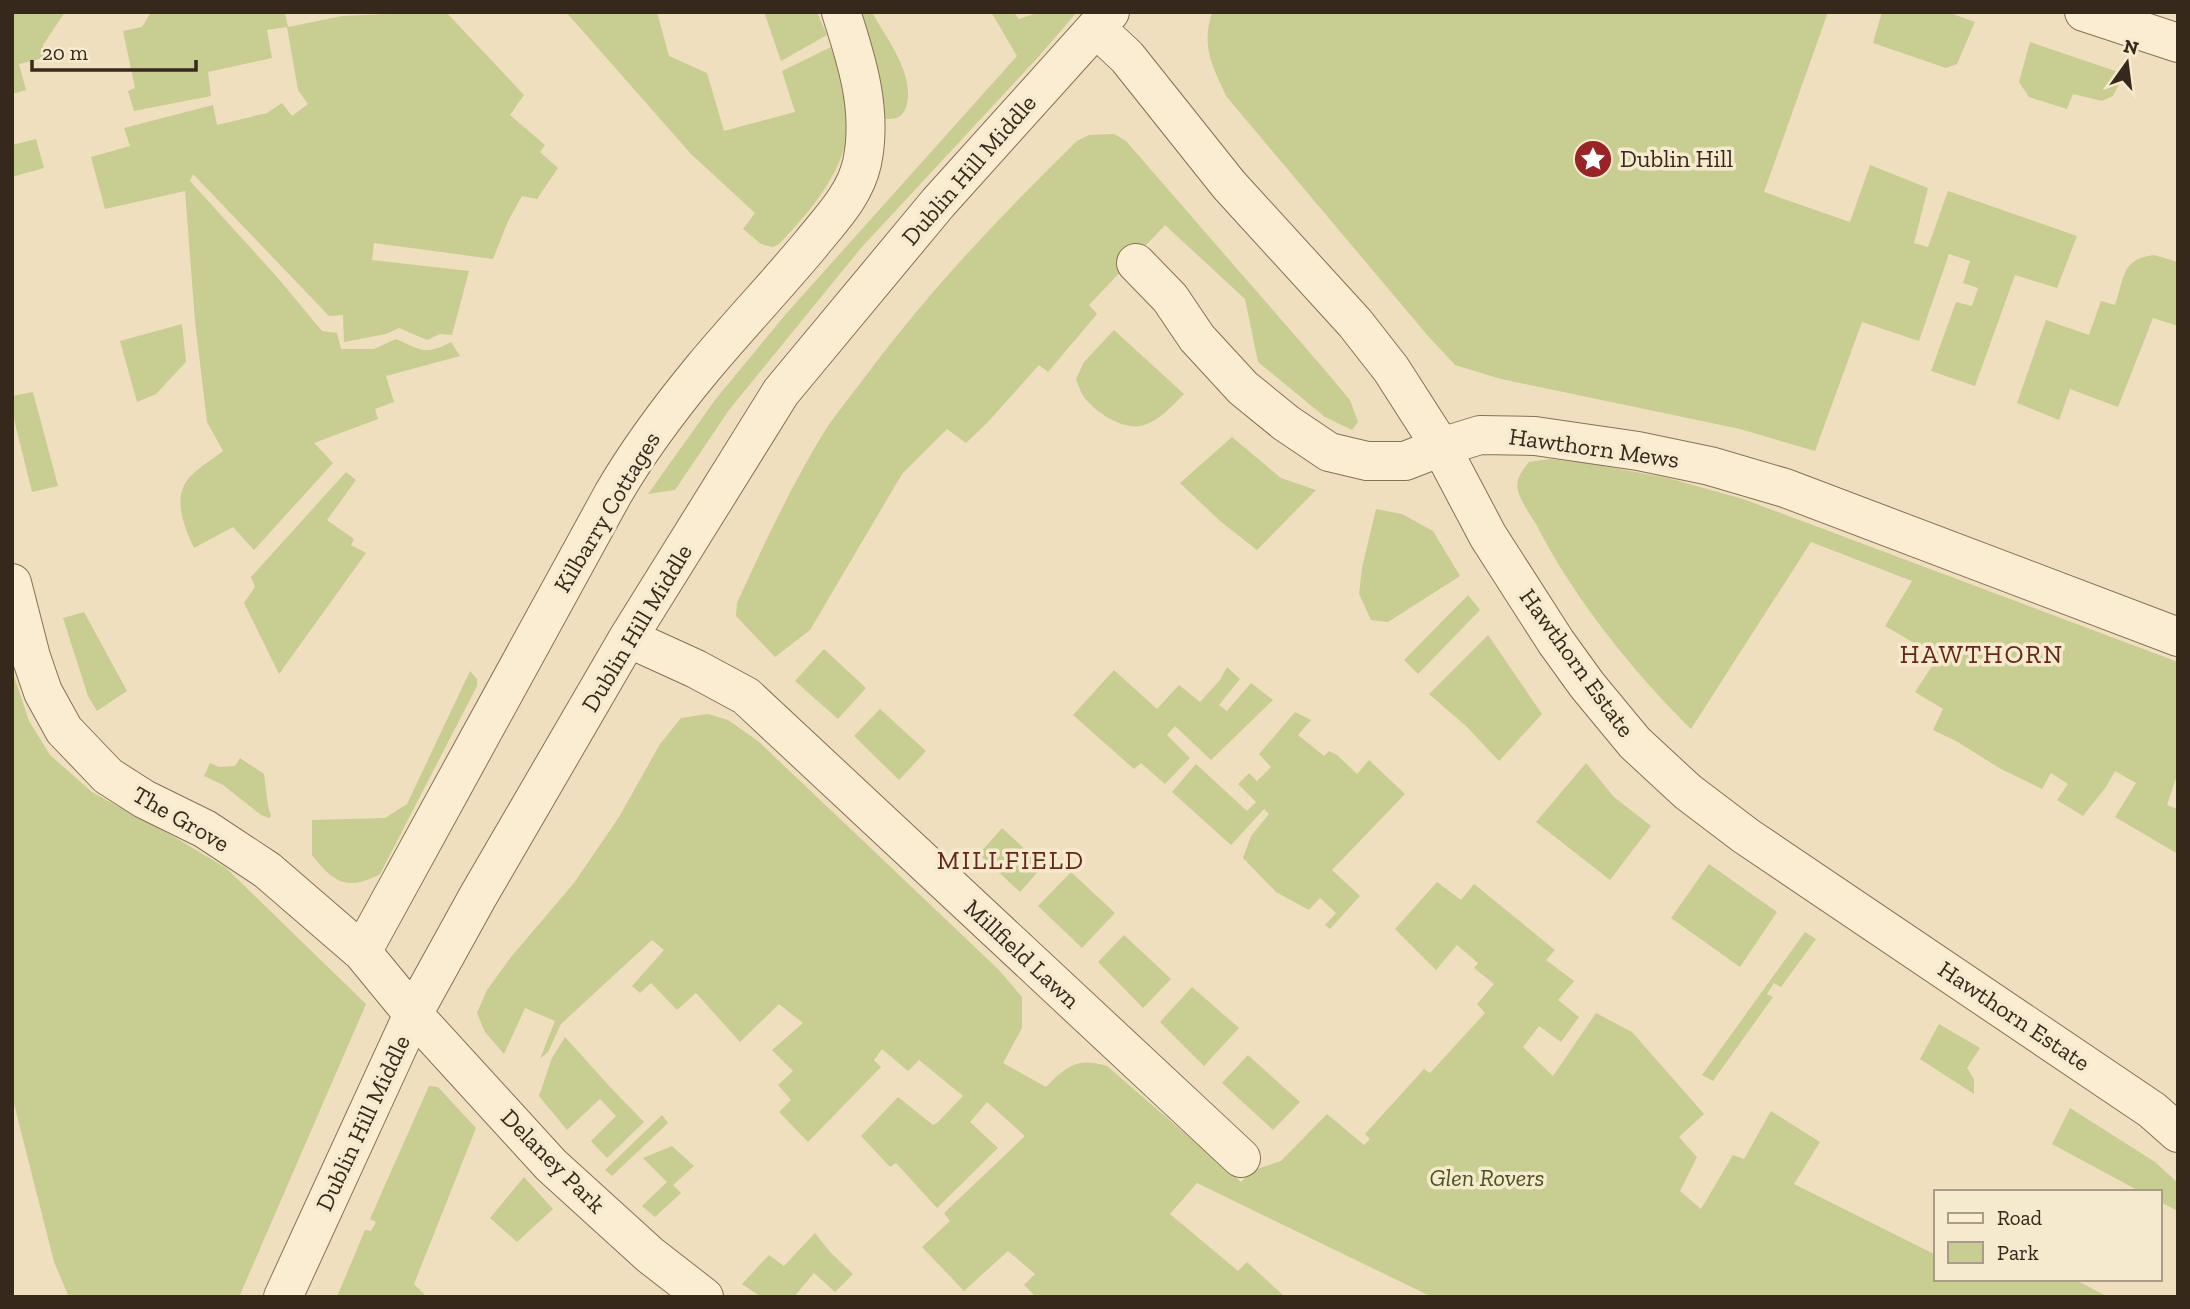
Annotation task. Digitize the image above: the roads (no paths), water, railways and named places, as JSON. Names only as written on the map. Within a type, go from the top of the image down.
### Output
[{"type":"street","name":"Kilbarry Cottages","points":[[362,952],[638,452],[703,368],[841,208],[852,189],[861,164],[866,105],[860,74],[841,12]]},
{"type":"street","points":[[2084,12],[2178,43]]},
{"type":"street","points":[[1103,20],[1133,65],[1229,184],[1355,323],[1391,369],[1441,447],[1405,461],[1367,461],[1329,452],[1286,423],[1244,388],[1197,338],[1170,298],[1136,263]]},
{"type":"street","name":"Dublin Hill Middle","points":[[283,1297],[413,1014],[477,898],[628,639],[781,393],[938,203],[1103,20]]},
{"type":"street","name":"Hawthorn Mews","points":[[1441,447],[1480,435],[1535,436],[1639,451],[1710,466],[1785,488],[2178,637]]},
{"type":"street","name":"Hawthorn Estate","points":[[1441,447],[1488,536],[1556,642],[1635,743],[1688,792],[1746,836],[2152,1110],[2178,1133]]},
{"type":"street","name":"The Grove","points":[[12,583],[43,692],[64,730],[108,776],[144,799],[205,829],[267,870],[362,952],[413,1014]]},
{"type":"street","name":"Millfield Lawn","points":[[628,639],[696,669],[746,696],[1241,1158]]},
{"type":"street","name":"Delaney Park","points":[[413,1014],[551,1165],[650,1255],[704,1297]]},
{"type":"place","name":"Dublin Hill","points":[[1593,159]]},
{"type":"district","name":"HAWTHORN","points":[[1982,654]]},
{"type":"district","name":"MILLFIELD","points":[[1011,860]]},
{"type":"park label","name":"Glen Rovers","points":[[1487,1178]]}]
